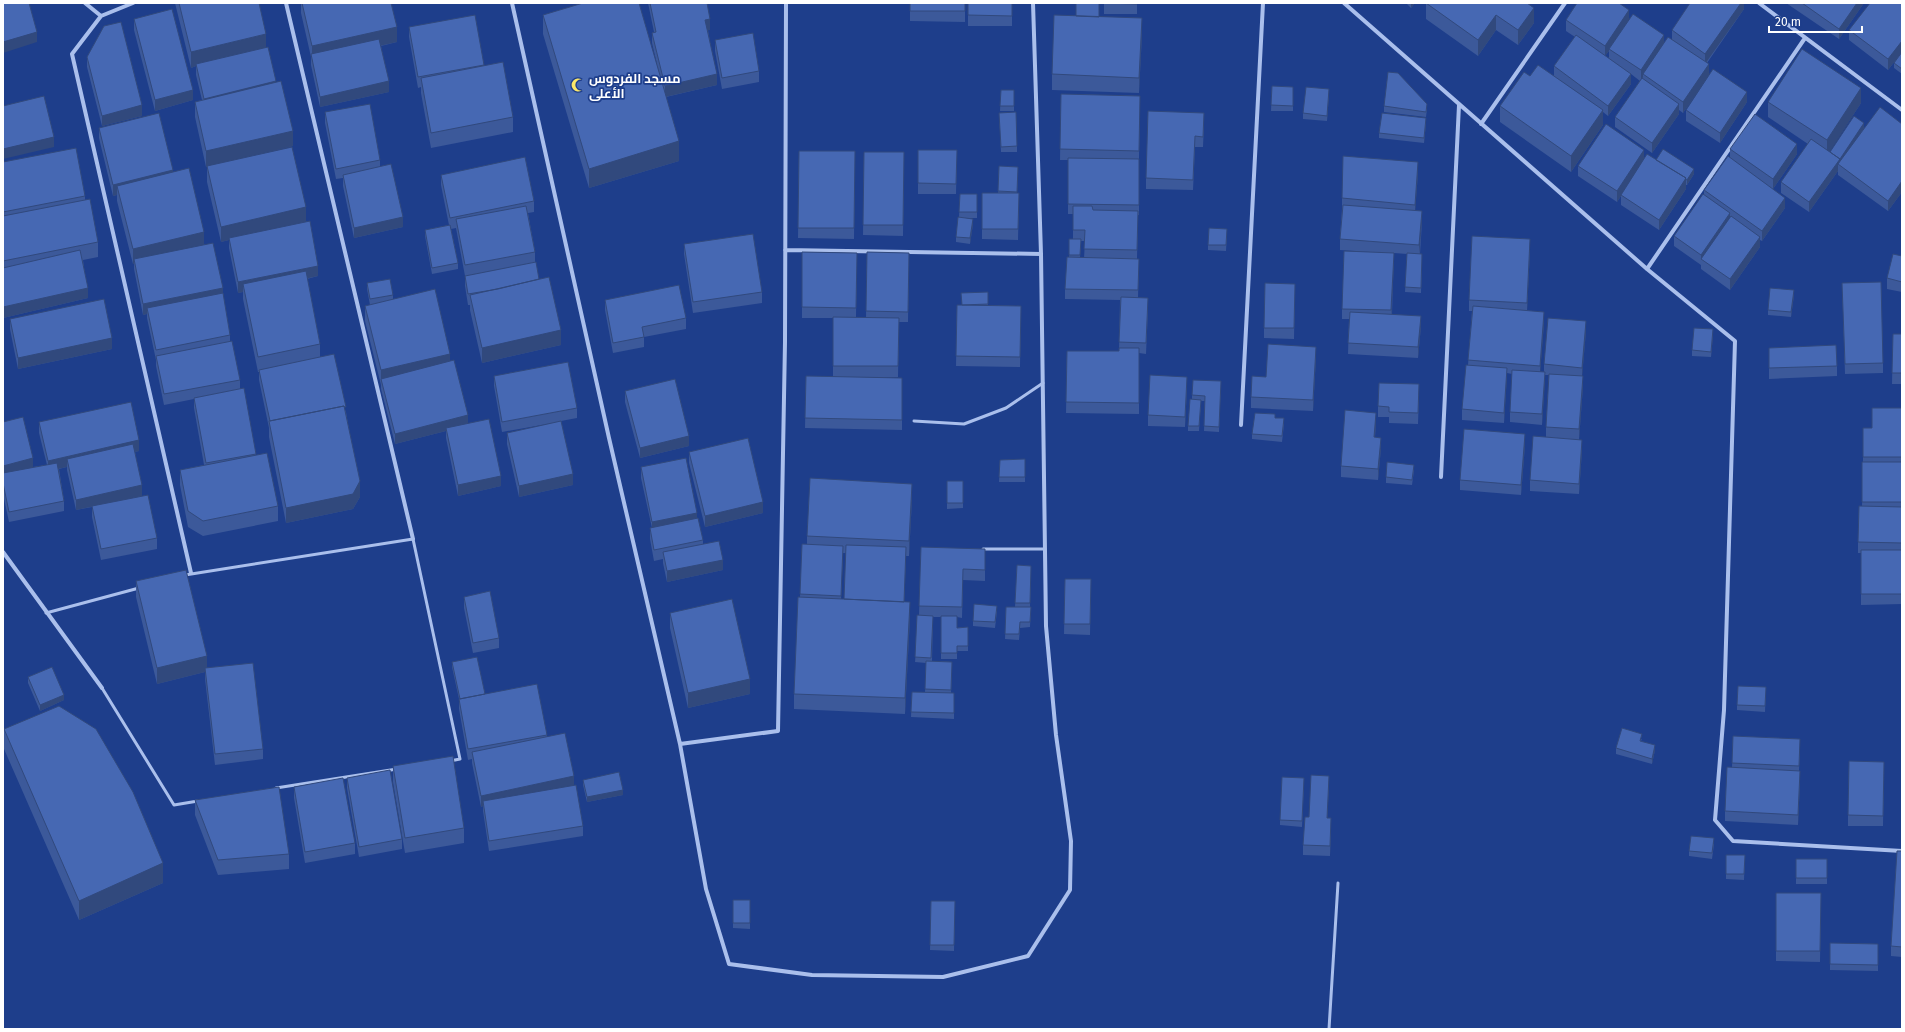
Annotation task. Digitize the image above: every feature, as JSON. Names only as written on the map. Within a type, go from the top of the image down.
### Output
[{"type":"street","points":[[85,3],[102,16]]},
{"type":"street","points":[[133,3],[102,16],[72,54],[191,573]]},
{"type":"street","points":[[286,3],[413,539]]},
{"type":"street","points":[[512,3],[609,438],[680,744],[706,889],[729,964],[812,975],[943,977],[1028,956],[1070,890],[1071,841],[1056,735],[1046,626],[1041,254],[1033,3]]},
{"type":"street","points":[[680,744],[778,732],[785,342],[786,3]]},
{"type":"street","points":[[1241,425],[1263,3]]},
{"type":"street","points":[[1344,3],[1480,124],[1647,269],[1735,341],[1724,710],[1715,820],[1733,841],[1902,851]]},
{"type":"street","points":[[1480,124],[1565,3]]},
{"type":"street","points":[[1759,3],[1902,110]]},
{"type":"street","points":[[1647,269],[1805,38]]},
{"type":"street","points":[[1441,477],[1459,105]]},
{"type":"street","points":[[785,250],[1041,254]]},
{"type":"street","points":[[3,552],[102,688]]},
{"type":"lane","points":[[914,421],[964,424],[1006,408],[1043,383]]},
{"type":"lane","points":[[183,575],[413,539],[460,759],[445,762]]},
{"type":"lane","points":[[977,549],[1045,549]]},
{"type":"lane","points":[[46,613],[145,586]]},
{"type":"lane","points":[[102,688],[174,804],[205,800]]},
{"type":"lane","points":[[275,788],[398,769]]},
{"type":"lane","points":[[1329,1029],[1338,883]]},
{"type":"building","points":[[3,3],[29,3],[37,32],[3,42]]},
{"type":"building","points":[[179,3],[259,3],[266,34],[191,52]]},
{"type":"building","points":[[302,3],[391,3],[397,27],[312,46]]},
{"type":"building","points":[[583,3],[639,3],[679,141],[589,169],[543,15]]},
{"type":"building","points":[[650,3],[707,3],[710,19],[705,20],[717,74],[665,86],[652,33],[656,32]]},
{"type":"building","points":[[910,3],[965,3],[965,11],[910,11]]},
{"type":"building","points":[[968,3],[1012,3],[1012,16],[968,15]]},
{"type":"building","points":[[1076,3],[1099,3],[1099,17],[1076,16]]},
{"type":"building","points":[[1104,3],[1137,3],[1137,4]]},
{"type":"building","points":[[1426,3],[1527,3],[1534,8],[1518,30],[1496,15],[1478,40]]},
{"type":"building","points":[[1577,3],[1619,3],[1629,10],[1605,46],[1566,20]]},
{"type":"building","points":[[1690,3],[1741,3],[1705,54],[1672,30]]},
{"type":"building","points":[[1802,3],[1857,3],[1839,29]]},
{"type":"building","points":[[1870,3],[1902,3],[1902,41],[1888,59],[1849,30]]},
{"type":"building","points":[[172,9],[193,90],[155,100],[134,19]]},
{"type":"building","points":[[1633,14],[1664,35],[1641,70],[1609,49]]},
{"type":"building","points":[[475,15],[484,65],[418,77],[409,27]]},
{"type":"building","points":[[1054,15],[1142,18],[1139,78],[1052,74]]},
{"type":"building","points":[[121,22],[142,105],[102,116],[87,57],[104,26]]},
{"type":"building","points":[[753,33],[759,71],[722,78],[715,40]]},
{"type":"building","points":[[1576,35],[1631,74],[1608,106],[1554,66]]},
{"type":"building","points":[[1668,37],[1709,64],[1683,102],[1643,74]]},
{"type":"building","points":[[379,39],[389,81],[320,97],[311,54]]},
{"type":"building","points":[[268,47],[276,81],[204,99],[196,64]]},
{"type":"building","points":[[1802,49],[1861,88],[1827,140],[1768,102]]},
{"type":"building","points":[[1902,52],[1902,69],[1894,63]]},
{"type":"building","points":[[503,62],[513,117],[431,133],[421,78]]},
{"type":"building","points":[[1538,65],[1603,110],[1571,156],[1500,106],[1524,72],[1530,76]]},
{"type":"building","points":[[1713,69],[1747,92],[1720,133],[1686,110]]},
{"type":"building","points":[[1388,72],[1398,73],[1427,104],[1426,112],[1384,106]]},
{"type":"building","points":[[1642,78],[1679,104],[1652,143],[1615,117]]},
{"type":"building","points":[[281,81],[293,131],[206,151],[195,102]]},
{"type":"building","points":[[1272,86],[1293,87],[1293,106],[1271,105]]},
{"type":"building","points":[[1306,87],[1329,89],[1327,116],[1303,113]]},
{"type":"building","points":[[1001,90],[1014,90],[1014,106],[1000,106]]},
{"type":"building","points":[[1061,94],[1140,96],[1139,151],[1060,149]]},
{"type":"building","points":[[44,96],[54,137],[3,149],[3,106]]},
{"type":"building","points":[[370,104],[380,160],[336,169],[325,112]]},
{"type":"building","points":[[1880,107],[1902,124],[1902,181],[1888,201],[1838,164]]},
{"type":"building","points":[[1148,111],[1204,113],[1203,137],[1195,136],[1193,180],[1146,178]]},
{"type":"building","points":[[1016,112],[1017,146],[1001,147],[999,113]]},
{"type":"building","points":[[159,113],[173,170],[113,185],[99,128]]},
{"type":"building","points":[[1382,113],[1426,118],[1424,138],[1379,133]]},
{"type":"building","points":[[1755,114],[1797,144],[1773,179],[1730,149]]},
{"type":"building","points":[[1854,116],[1864,123],[1840,159],[1830,152]]},
{"type":"building","points":[[1606,124],[1644,150],[1617,191],[1578,166]]},
{"type":"building","points":[[1811,139],[1840,159],[1809,202],[1781,182]]},
{"type":"building","points":[[292,147],[306,207],[221,227],[207,166]]},
{"type":"building","points":[[76,148],[85,196],[3,212],[3,162]]},
{"type":"building","points":[[1663,149],[1694,169],[1687,180],[1656,160]]},
{"type":"building","points":[[918,150],[957,150],[956,184],[918,183]]},
{"type":"building","points":[[799,151],[855,151],[854,228],[798,228]]},
{"type":"building","points":[[864,152],[904,152],[903,225],[863,225]]},
{"type":"building","points":[[1647,154],[1686,178],[1659,220],[1621,195]]},
{"type":"building","points":[[1343,156],[1418,162],[1415,205],[1342,198]]},
{"type":"building","points":[[1728,156],[1785,198],[1762,231],[1704,190]]},
{"type":"building","points":[[525,157],[534,201],[450,218],[441,175]]},
{"type":"building","points":[[1068,158],[1139,159],[1139,205],[1068,204]]},
{"type":"building","points":[[391,164],[403,217],[354,228],[343,175]]},
{"type":"building","points":[[999,166],[1018,167],[1017,192],[998,191]]},
{"type":"building","points":[[189,168],[204,232],[133,249],[117,186]]},
{"type":"building","points":[[982,193],[1019,193],[1018,229],[982,229]]},
{"type":"building","points":[[960,194],[977,194],[977,212],[959,212]]},
{"type":"building","points":[[1703,194],[1730,213],[1701,255],[1674,236]]},
{"type":"building","points":[[90,199],[98,242],[3,261],[3,216]]},
{"type":"building","points":[[1343,205],[1422,211],[1419,245],[1340,239]]},
{"type":"building","points":[[526,206],[535,252],[465,265],[456,219]]},
{"type":"building","points":[[1073,206],[1092,206],[1093,210],[1138,211],[1137,250],[1084,249],[1085,230],[1073,230]]},
{"type":"building","points":[[1731,216],[1760,237],[1730,279],[1701,259]]},
{"type":"building","points":[[958,217],[973,219],[970,238],[956,237]]},
{"type":"building","points":[[310,221],[318,266],[238,282],[229,238]]},
{"type":"building","points":[[450,225],[458,263],[432,268],[425,230]]},
{"type":"building","points":[[1209,228],[1227,229],[1226,245],[1208,245]]},
{"type":"building","points":[[753,234],[762,292],[693,302],[684,244]]},
{"type":"building","points":[[1472,236],[1530,239],[1527,303],[1469,300]]},
{"type":"building","points":[[1069,239],[1081,239],[1080,255],[1069,255]]},
{"type":"building","points":[[213,243],[223,288],[143,304],[134,259]]},
{"type":"building","points":[[80,250],[88,288],[3,307],[3,268]]},
{"type":"building","points":[[1344,251],[1394,253],[1391,310],[1342,309]]},
{"type":"building","points":[[802,252],[857,253],[856,308],[802,307]]},
{"type":"building","points":[[867,252],[909,253],[908,312],[866,311]]},
{"type":"building","points":[[1407,253],[1422,254],[1421,288],[1405,287]]},
{"type":"building","points":[[1893,254],[1902,256],[1902,282],[1887,278]]},
{"type":"building","points":[[1067,257],[1139,259],[1138,290],[1065,289]]},
{"type":"building","points":[[536,262],[539,279],[498,289],[468,294],[465,276]]},
{"type":"building","points":[[306,271],[320,344],[258,357],[243,284]]},
{"type":"building","points":[[549,277],[561,330],[482,348],[470,295]]},
{"type":"building","points":[[390,279],[393,295],[370,299],[367,283]]},
{"type":"building","points":[[1881,282],[1883,363],[1845,364],[1842,283]]},
{"type":"building","points":[[1265,283],[1295,284],[1294,328],[1264,328]]},
{"type":"building","points":[[679,285],[686,318],[642,327],[644,337],[613,343],[605,300]]},
{"type":"building","points":[[1770,288],[1794,290],[1791,312],[1768,310]]},
{"type":"building","points":[[435,289],[450,354],[381,370],[365,306]]},
{"type":"building","points":[[988,292],[988,304],[962,305],[961,293]]},
{"type":"building","points":[[223,293],[230,335],[156,350],[147,308]]},
{"type":"building","points":[[1121,297],[1148,298],[1146,343],[1119,342]]},
{"type":"building","points":[[104,299],[112,338],[18,358],[10,319]]},
{"type":"building","points":[[957,305],[1021,306],[1020,357],[956,356]]},
{"type":"building","points":[[1473,306],[1544,312],[1540,366],[1468,360]]},
{"type":"building","points":[[1350,312],[1421,316],[1418,347],[1348,343]]},
{"type":"building","points":[[833,317],[899,318],[898,366],[833,366]]},
{"type":"building","points":[[1548,318],[1586,321],[1582,368],[1544,364]]},
{"type":"building","points":[[1694,328],[1713,329],[1711,352],[1692,350]]},
{"type":"building","points":[[1893,334],[1902,334],[1902,373],[1892,373]]},
{"type":"building","points":[[232,341],[240,380],[164,394],[156,356]]},
{"type":"building","points":[[1268,344],[1316,347],[1313,400],[1251,397],[1252,376],[1266,377]]},
{"type":"building","points":[[1836,345],[1837,366],[1769,368],[1769,348]]},
{"type":"building","points":[[1119,348],[1139,348],[1139,403],[1066,402],[1067,351],[1119,351]]},
{"type":"building","points":[[334,354],[346,407],[344,406],[270,421],[259,370]]},
{"type":"building","points":[[454,360],[468,415],[395,434],[381,379]]},
{"type":"building","points":[[568,362],[577,408],[502,422],[494,376]]},
{"type":"building","points":[[1466,365],[1507,368],[1504,413],[1462,409]]},
{"type":"building","points":[[1512,370],[1545,372],[1542,414],[1510,412]]},
{"type":"building","points":[[1549,374],[1583,376],[1579,429],[1546,427]]},
{"type":"building","points":[[1150,375],[1187,377],[1185,417],[1148,415]]},
{"type":"building","points":[[806,376],[902,378],[902,420],[805,418]]},
{"type":"building","points":[[675,379],[689,436],[640,448],[625,391]]},
{"type":"building","points":[[1193,380],[1221,381],[1219,427],[1204,426],[1205,396],[1192,395]]},
{"type":"building","points":[[1379,383],[1419,384],[1418,413],[1389,412],[1389,407],[1378,406]]},
{"type":"building","points":[[244,388],[256,454],[206,463],[194,398]]},
{"type":"building","points":[[1190,399],[1201,400],[1199,426],[1188,426]]},
{"type":"building","points":[[131,402],[139,440],[48,461],[39,422]]},
{"type":"building","points":[[344,406],[360,481],[353,494],[286,508],[269,421]]},
{"type":"building","points":[[1872,408],[1902,408],[1902,457],[1863,457],[1863,428],[1872,428]]},
{"type":"building","points":[[1345,410],[1376,413],[1374,437],[1381,438],[1378,469],[1341,466]]},
{"type":"building","points":[[1255,413],[1275,414],[1275,418],[1284,418],[1282,436],[1252,434]]},
{"type":"building","points":[[23,417],[33,458],[3,466],[3,422]]},
{"type":"building","points":[[489,419],[501,476],[458,485],[446,428]]},
{"type":"building","points":[[561,421],[573,474],[519,486],[507,433]]},
{"type":"building","points":[[1464,429],[1525,434],[1521,485],[1460,480]]},
{"type":"building","points":[[1533,436],[1582,440],[1579,484],[1530,480]]},
{"type":"building","points":[[748,438],[763,502],[705,516],[689,452]]},
{"type":"building","points":[[133,444],[142,485],[76,500],[67,459]]},
{"type":"building","points":[[267,453],[278,506],[203,521],[188,511],[180,470]]},
{"type":"building","points":[[686,458],[697,513],[652,522],[641,467]]},
{"type":"building","points":[[1025,459],[1025,477],[999,477],[1000,460]]},
{"type":"building","points":[[1387,462],[1414,465],[1412,480],[1386,477]]},
{"type":"building","points":[[1862,462],[1902,462],[1902,502],[1862,502]]},
{"type":"building","points":[[57,463],[64,501],[9,512],[3,483],[3,473]]},
{"type":"building","points":[[810,478],[912,484],[909,541],[807,536]]},
{"type":"building","points":[[947,481],[963,481],[963,503],[947,503]]},
{"type":"building","points":[[148,495],[157,538],[101,549],[92,506]]},
{"type":"building","points":[[1859,506],[1902,507],[1902,543],[1858,542]]},
{"type":"building","points":[[698,518],[703,540],[654,550],[650,528]]},
{"type":"building","points":[[719,541],[723,560],[667,571],[663,552]]},
{"type":"building","points":[[802,544],[843,546],[841,596],[800,594]]},
{"type":"building","points":[[846,545],[906,547],[904,602],[844,599]]},
{"type":"building","points":[[921,547],[985,549],[985,570],[963,569],[962,607],[919,606]]},
{"type":"building","points":[[1861,550],[1902,550],[1902,594],[1861,594]]},
{"type":"building","points":[[1017,565],[1031,566],[1030,603],[1015,603]]},
{"type":"building","points":[[186,570],[207,656],[157,668],[136,581]]},
{"type":"building","points":[[1065,579],[1091,579],[1090,624],[1064,624]]},
{"type":"building","points":[[490,591],[499,638],[473,643],[464,597]]},
{"type":"building","points":[[798,597],[910,602],[905,698],[794,694]]},
{"type":"building","points":[[732,599],[750,679],[688,693],[670,613]]},
{"type":"building","points":[[974,604],[997,606],[995,622],[973,621]]},
{"type":"building","points":[[1006,607],[1031,607],[1030,622],[1020,622],[1019,634],[1005,634]]},
{"type":"building","points":[[917,615],[933,616],[931,658],[915,657]]},
{"type":"building","points":[[941,616],[957,616],[957,628],[968,627],[968,646],[957,646],[957,653],[941,653]]},
{"type":"building","points":[[477,657],[485,694],[460,699],[452,662]]},
{"type":"building","points":[[926,661],[952,662],[951,690],[925,689]]},
{"type":"building","points":[[253,663],[263,749],[215,754],[205,668]]},
{"type":"building","points":[[52,667],[64,695],[40,705],[28,677]]},
{"type":"building","points":[[537,684],[547,735],[468,749],[459,699]]},
{"type":"building","points":[[1738,686],[1766,687],[1765,706],[1737,705]]},
{"type":"building","points":[[912,692],[954,693],[954,713],[911,712]]},
{"type":"building","points":[[59,706],[96,729],[133,792],[163,863],[79,901],[4,729]]},
{"type":"building","points":[[1622,728],[1642,734],[1640,741],[1655,745],[1652,759],[1616,748]]},
{"type":"building","points":[[565,733],[574,776],[481,796],[472,752]]},
{"type":"building","points":[[1733,736],[1800,739],[1799,766],[1732,763]]},
{"type":"building","points":[[453,756],[464,828],[405,838],[393,766]]},
{"type":"building","points":[[1849,761],[1884,762],[1883,816],[1848,815]]},
{"type":"building","points":[[1727,767],[1800,771],[1798,815],[1725,811]]},
{"type":"building","points":[[390,770],[402,839],[359,847],[347,778]]},
{"type":"building","points":[[619,772],[623,790],[587,797],[583,780]]},
{"type":"building","points":[[1311,775],[1329,776],[1327,818],[1331,818],[1330,846],[1303,845],[1305,817],[1309,817]]},
{"type":"building","points":[[1282,777],[1304,778],[1302,821],[1280,820]]},
{"type":"building","points":[[343,778],[355,843],[305,852],[294,787]]},
{"type":"building","points":[[576,785],[583,826],[489,841],[483,801]]},
{"type":"building","points":[[279,787],[289,854],[218,860],[195,800]]},
{"type":"building","points":[[1691,836],[1714,838],[1712,853],[1689,851]]},
{"type":"building","points":[[1897,851],[1902,851],[1902,947],[1891,946]]},
{"type":"building","points":[[1726,855],[1745,855],[1744,874],[1726,874]]},
{"type":"building","points":[[1796,859],[1827,859],[1827,878],[1796,878]]},
{"type":"building","points":[[1776,893],[1821,893],[1820,951],[1776,951]]},
{"type":"building","points":[[733,900],[750,900],[750,923],[733,923]]},
{"type":"building","points":[[931,901],[955,901],[954,945],[930,945]]},
{"type":"building","points":[[1830,943],[1878,944],[1878,965],[1830,964]]},
{"type":"place","name":"مسجد الفردوس الأعلى","points":[[578,85]]}]
